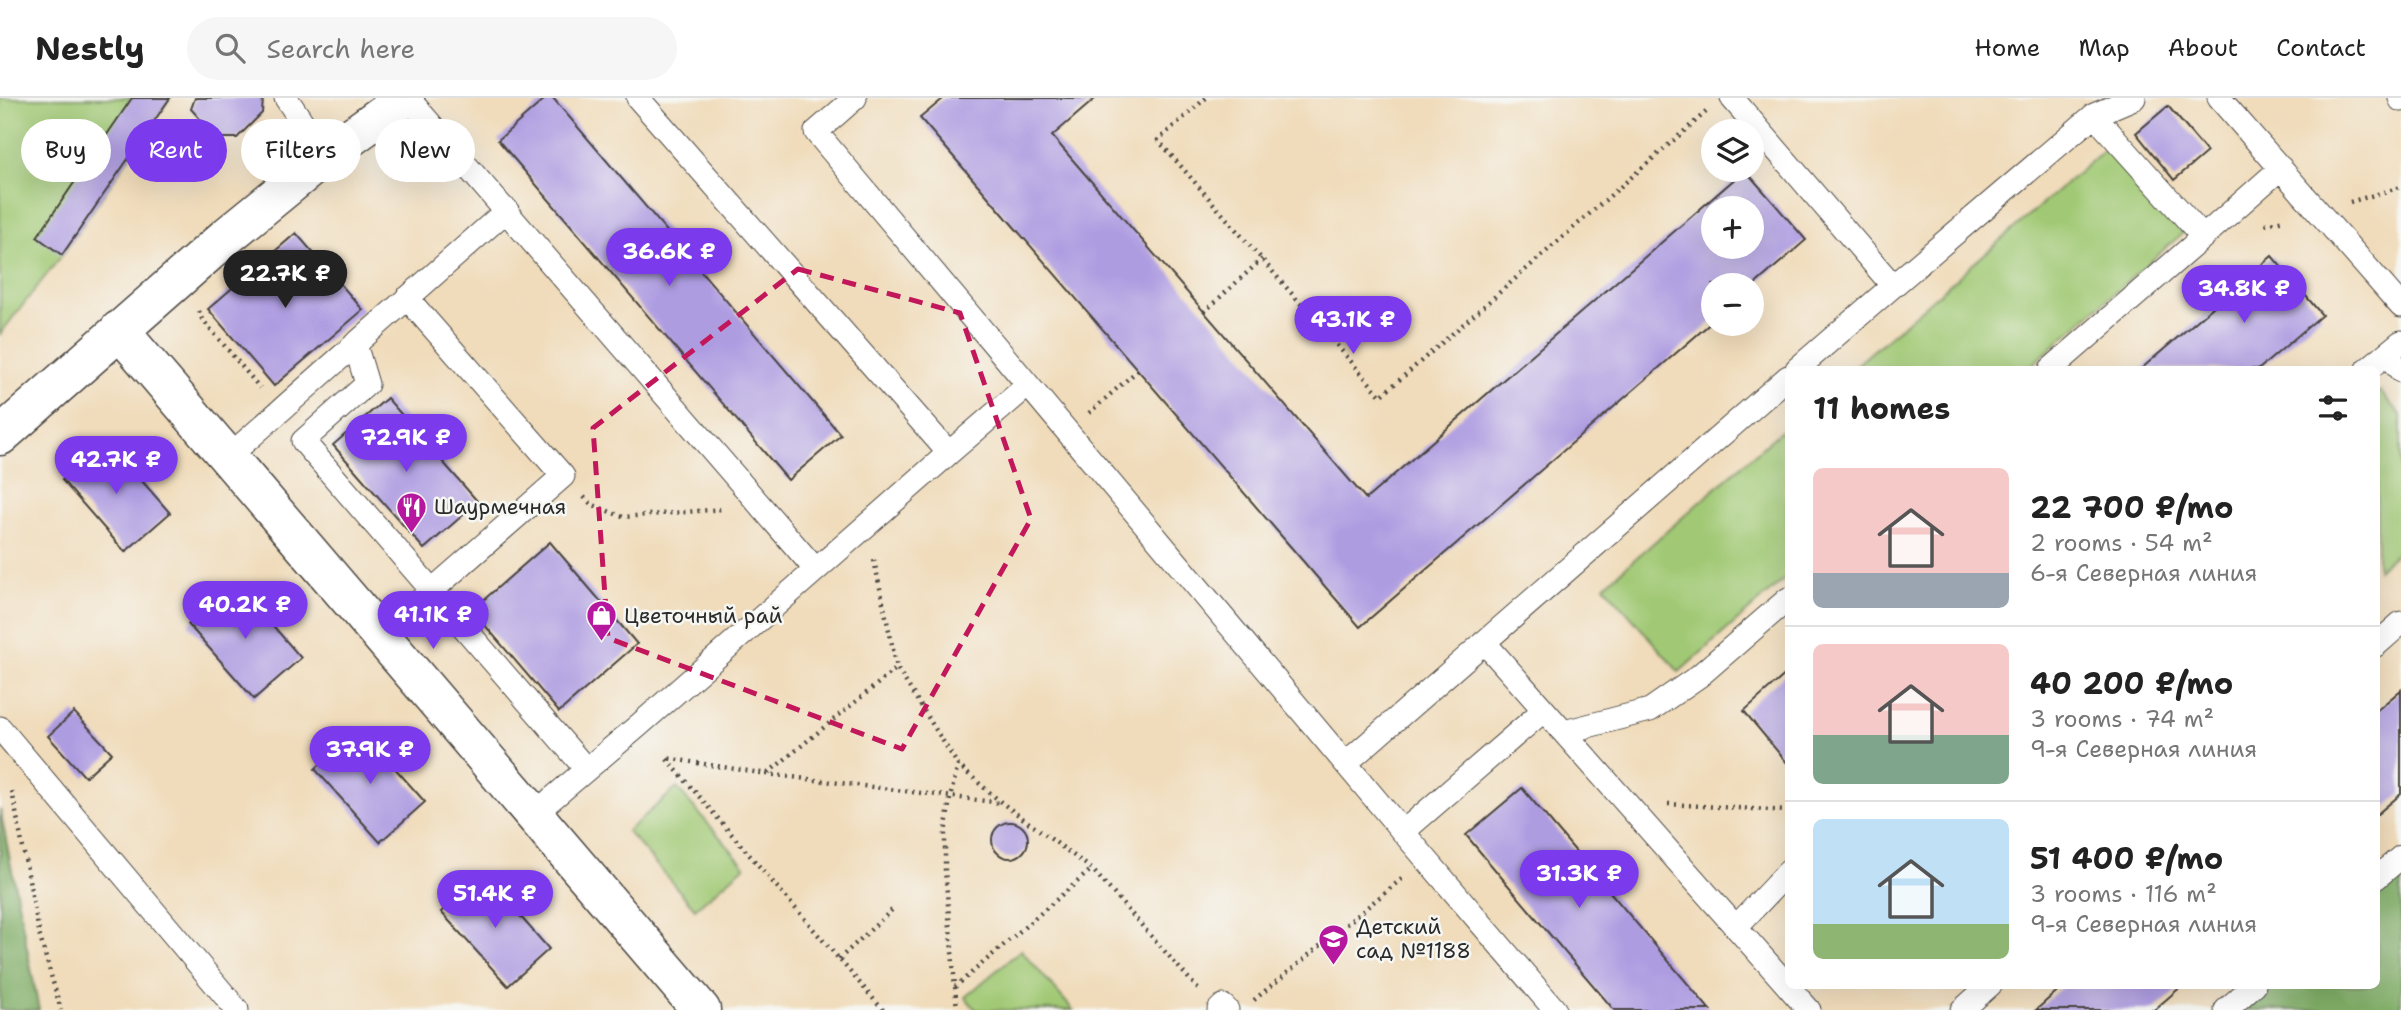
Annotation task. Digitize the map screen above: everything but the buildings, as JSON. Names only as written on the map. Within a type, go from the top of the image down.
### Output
[{"type":"street","points":[[361,130],[406,98]]},
{"type":"street","points":[[0,436],[226,237],[293,182]]},
{"type":"street","points":[[119,330],[701,1010]]},
{"type":"lane","points":[[286,98],[300,119]]},
{"type":"lane","points":[[406,98],[507,210],[816,570]]},
{"type":"lane","points":[[638,98],[949,453]]},
{"type":"lane","points":[[855,98],[816,132],[1555,1010]]},
{"type":"lane","points":[[1800,366],[2094,115],[2134,98]]},
{"type":"lane","points":[[2219,98],[2401,306]]},
{"type":"lane","points":[[1722,103],[1893,286]]},
{"type":"lane","points":[[2094,115],[2203,237]]},
{"type":"lane","points":[[2055,366],[2281,168]]},
{"type":"lane","points":[[228,457],[507,210]]},
{"type":"lane","points":[[381,635],[563,476],[407,298]]},
{"type":"lane","points":[[355,344],[367,384],[303,441],[586,769]]},
{"type":"lane","points":[[2374,366],[2396,356]]},
{"type":"lane","points":[[1346,763],[1785,380]]},
{"type":"lane","points":[[534,814],[639,726],[1028,385]]},
{"type":"lane","points":[[1564,732],[1650,710],[1699,676],[1785,602]]},
{"type":"lane","points":[[2380,641],[2401,623]]},
{"type":"lane","points":[[1484,642],[1785,983]]},
{"type":"lane","points":[[1403,832],[1544,709]]},
{"type":"lane","points":[[0,728],[237,1010]]},
{"type":"lane","points":[[2380,875],[2401,857]]},
{"type":"lane","points":[[1736,927],[1785,875]]},
{"type":"lane","points":[[1791,989],[1809,1010]]},
{"type":"lane","points":[[1962,1010],[1986,989]]},
{"type":"lane","points":[[2226,1010],[2250,989]]},
{"type":"path","points":[[1206,98],[1158,140],[1381,396],[1722,103]]},
{"type":"path","points":[[1204,312],[1262,259]]},
{"type":"path","points":[[178,279],[194,296],[202,319],[279,411]]},
{"type":"path","points":[[1068,432],[1138,370]]},
{"type":"path","points":[[563,476],[591,504],[623,517],[761,506]]},
{"type":"path","points":[[867,525],[897,668],[958,765],[1002,803],[1092,869],[1199,990]]},
{"type":"path","points":[[767,774],[897,668]]},
{"type":"path","points":[[0,728],[40,937],[61,1010]]},
{"type":"path","points":[[883,1010],[666,758],[767,774],[1002,803]]},
{"type":"path","points":[[957,1010],[945,870],[945,834],[958,765]]},
{"type":"path","points":[[1625,801],[1785,811]]},
{"type":"path","points":[[1223,1009],[1249,1003],[1427,859]]},
{"type":"path","points":[[954,987],[1092,869]]},
{"type":"path","points":[[839,959],[893,909]]},
{"type":"highlighted area","points":[[798,269],[960,313],[1031,519],[902,749],[608,638],[593,428]]},
{"type":"green space","points":[[0,98],[170,98],[156,119],[125,119],[125,163],[62,255],[0,334]]},
{"type":"green space","points":[[2109,146],[2183,233],[2030,366],[1855,366]]},
{"type":"green space","points":[[2380,391],[2401,416],[2401,549],[2380,567]]},
{"type":"green space","points":[[1785,428],[1785,579],[1679,672],[1604,586]]},
{"type":"green space","points":[[677,788],[745,866],[695,909],[627,831]]},
{"type":"green space","points":[[0,809],[39,1010],[0,1010]]},
{"type":"green space","points":[[2401,873],[2401,1010],[2246,1010],[2270,989],[2380,989],[2380,892]]},
{"type":"green space","points":[[1021,950],[1073,1010],[976,1010],[965,997]]},
{"type":"place","name":"Шаурмечная","points":[[411,534]]},
{"type":"place","name":"Цветочный рай","points":[[601,643]]},
{"type":"place","name":"Детский сад №1188","points":[[1333,966]]}]
